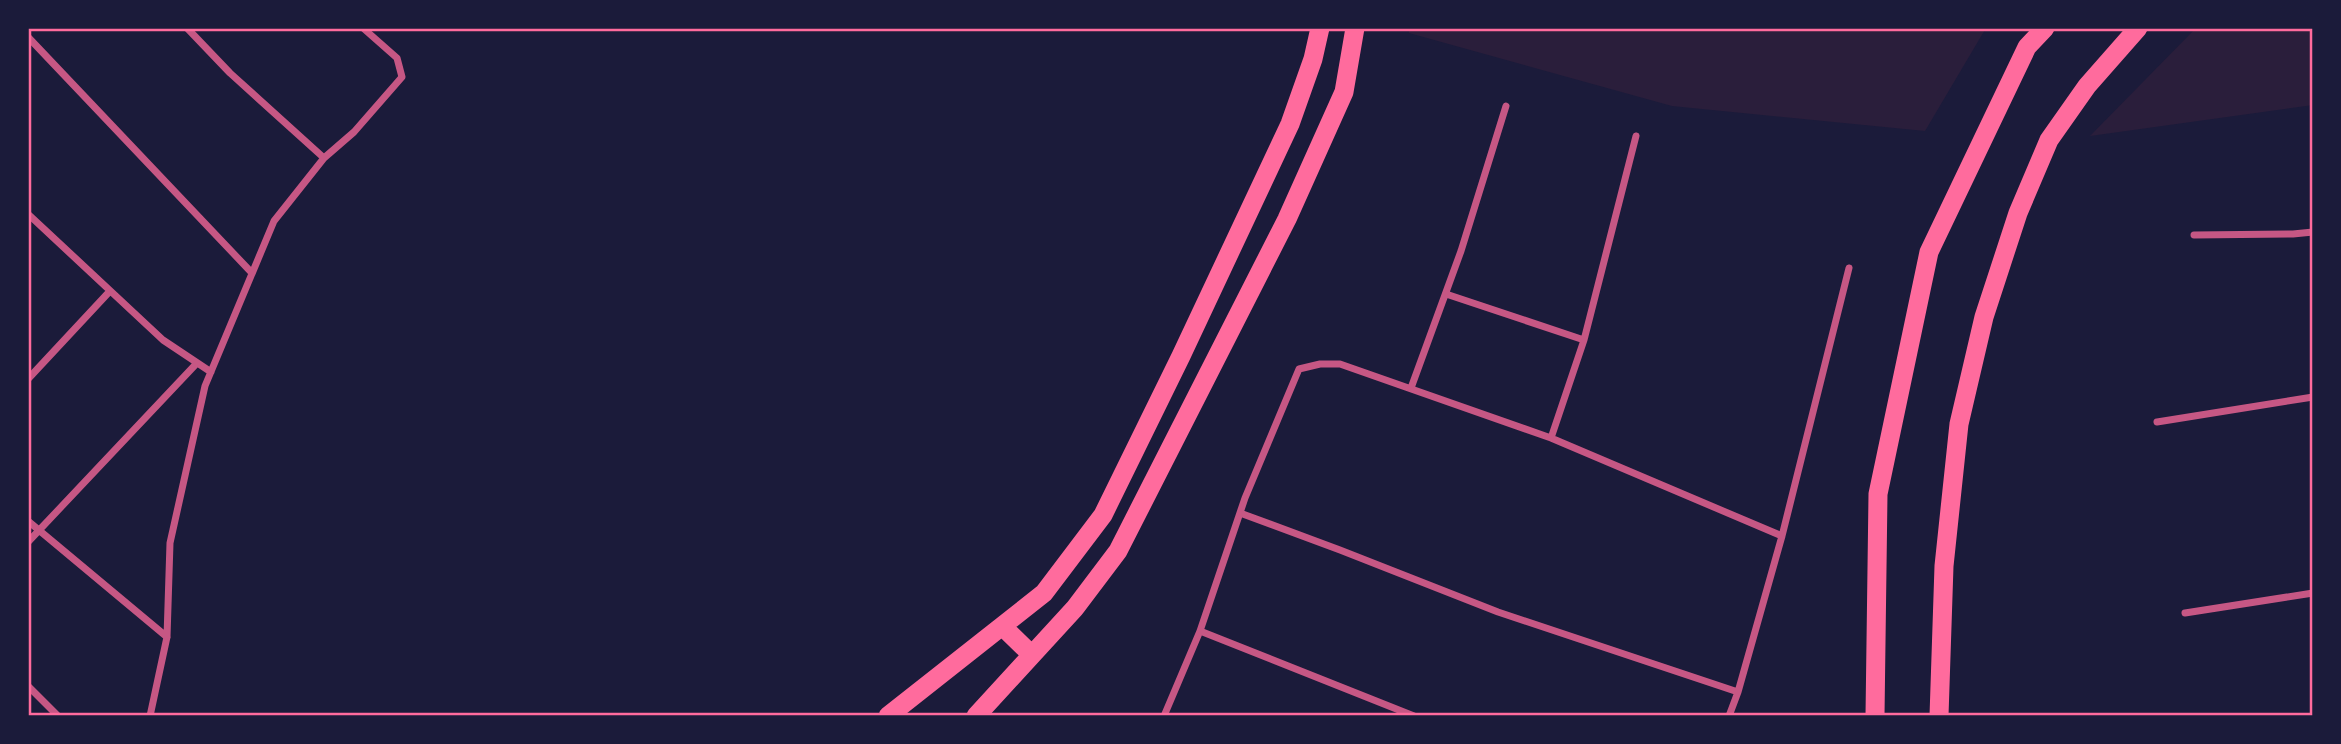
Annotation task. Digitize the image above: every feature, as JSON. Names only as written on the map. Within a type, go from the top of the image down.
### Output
[{"type":"highway","points":[[888,716],[1044,593],[1103,515],[1290,124],[1313,59],[1320,28]]},
{"type":"highway","points":[[976,716],[1075,608],[1118,551],[1287,219],[1344,92],[1355,28]]},
{"type":"highway","points":[[1875,716],[1878,494],[1929,253],[2027,47],[2045,28]]},
{"type":"highway","points":[[1938,716],[1944,566],[1959,424],[1984,317],[2018,214],[2049,140],[2087,86],[2138,28]]},
{"type":"highway","points":[[1002,626],[1031,654]]},
{"type":"street","points":[[187,28],[230,73],[324,158]]},
{"type":"street","points":[[150,716],[167,638],[170,543],[205,386],[274,221],[324,158],[354,132],[402,77],[397,58],[363,28]]},
{"type":"street","points":[[28,37],[252,273]]},
{"type":"street","points":[[1410,388],[1446,294],[1506,106]]},
{"type":"street","points":[[1551,438],[1584,340],[1636,136]]},
{"type":"street","points":[[28,214],[163,340],[211,372]]},
{"type":"street","points":[[2194,235],[2313,232]]},
{"type":"street","points":[[1729,716],[1783,536],[1849,268]]},
{"type":"street","points":[[28,379],[110,291]]},
{"type":"street","points":[[1446,294],[1584,340]]},
{"type":"street","points":[[28,542],[197,363]]},
{"type":"street","points":[[1164,716],[1200,631],[1240,513],[1298,369],[1340,363],[1551,438],[1783,536]]},
{"type":"street","points":[[2157,422],[2313,397]]},
{"type":"street","points":[[1240,513],[1498,612],[1738,692]]},
{"type":"street","points":[[28,521],[167,638]]},
{"type":"street","points":[[2185,613],[2313,593]]},
{"type":"street","points":[[1200,631],[1414,716]]},
{"type":"street","points":[[28,686],[58,716]]},
{"type":"shaded area","points":[[1409,28],[1986,28],[1925,131],[1672,106],[1409,33]]},
{"type":"shaded area","points":[[2196,28],[2313,28],[2313,105],[2090,136]]}]
